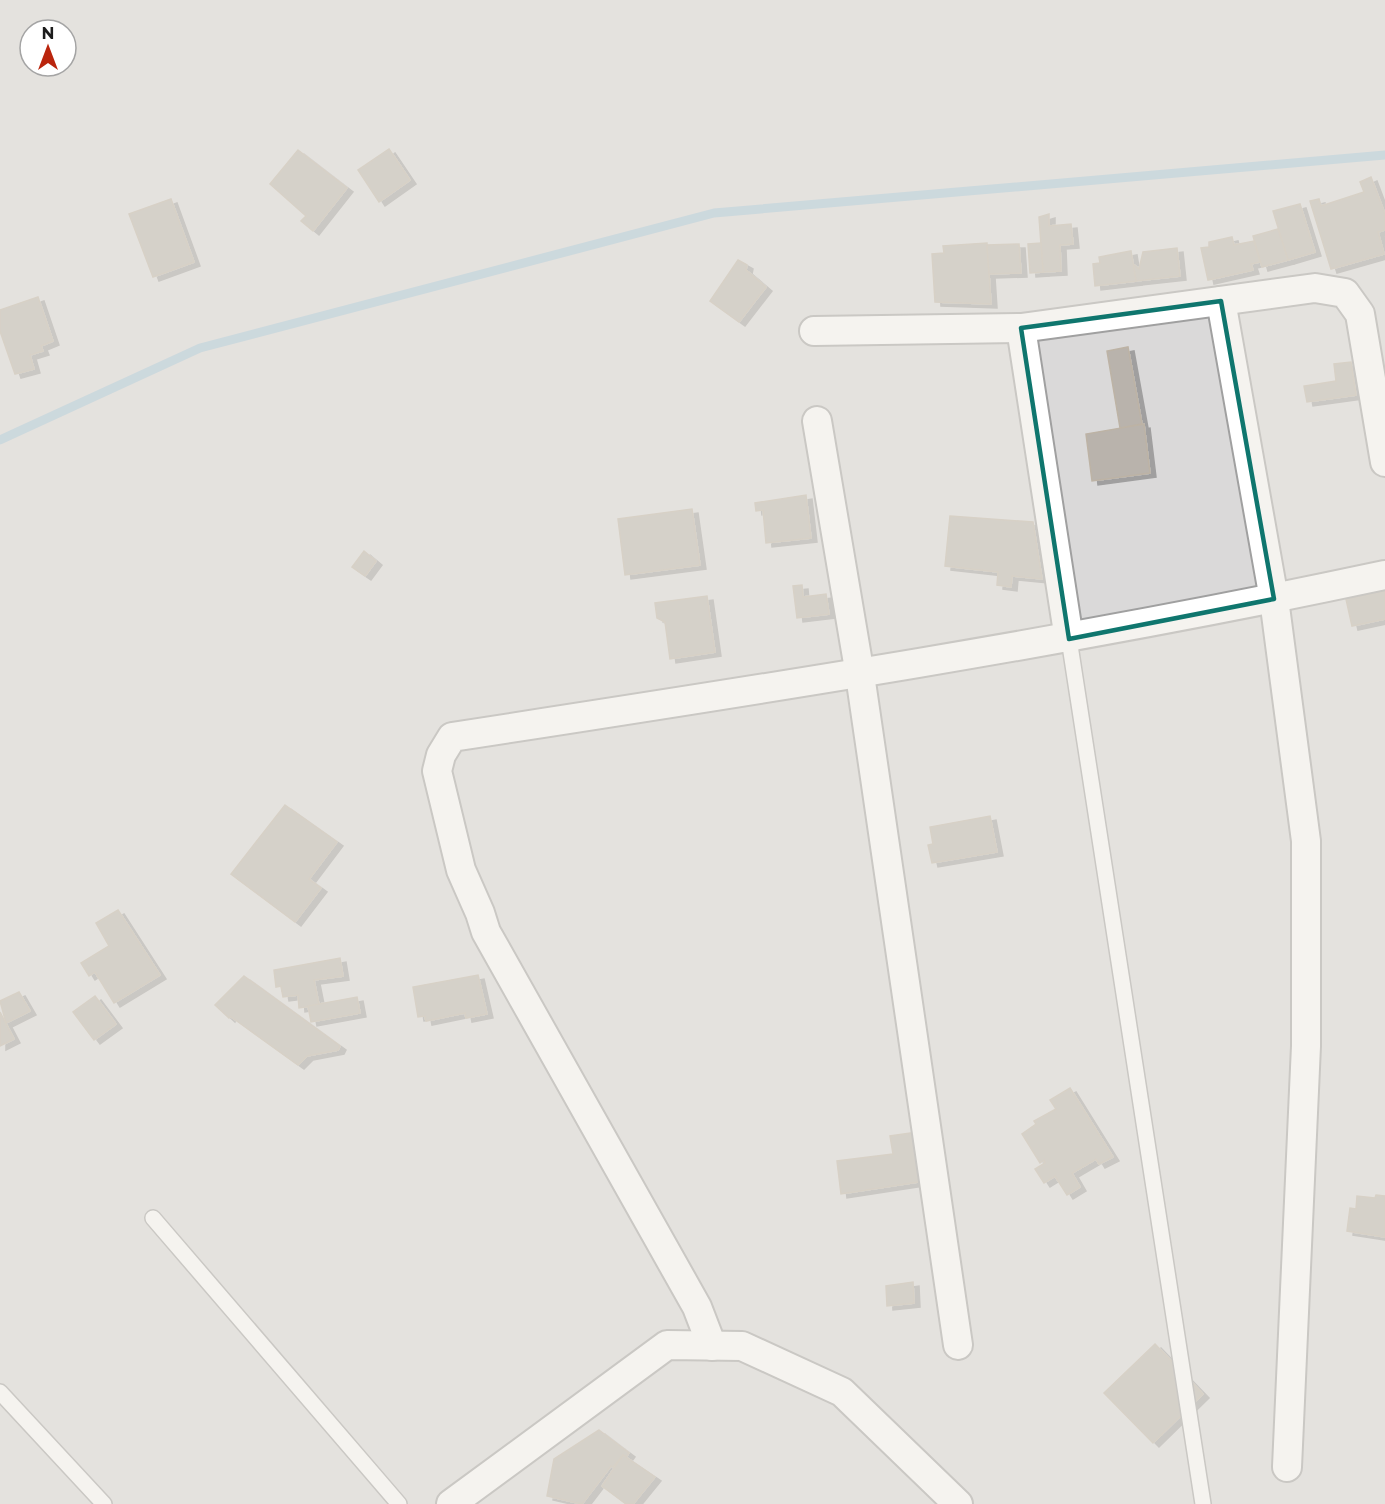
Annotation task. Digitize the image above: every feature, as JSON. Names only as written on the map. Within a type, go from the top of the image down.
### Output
[{"type":"street","points":[[814,331],[1021,328],[1315,288],[1346,293],[1360,314],[1385,462]]},
{"type":"street","points":[[1221,301],[1274,599],[1306,841],[1306,1046],[1287,1467]]},
{"type":"street","points":[[1021,328],[1069,639]]},
{"type":"street","points":[[817,421],[861,675],[958,1345]]},
{"type":"street","points":[[712,1346],[697,1307],[486,932],[461,870],[437,771],[441,755],[452,737],[861,675],[1069,639],[1385,576]]},
{"type":"street","points":[[451,1504],[667,1345],[742,1346],[842,1392],[958,1504]]},
{"type":"lane","points":[[1069,639],[1203,1504]]},
{"type":"lane","points":[[153,1218],[399,1504]]},
{"type":"lane","points":[[0,1392],[104,1504]]},
{"type":"highlighted area","points":[[1221,301],[1274,599],[1069,639],[1021,328]]},
{"type":"shaded area","points":[[0,0],[1385,0],[1385,1504],[0,1504]]},
{"type":"building","points":[[389,149],[410,180],[379,202],[358,170]]},
{"type":"building","points":[[298,150],[347,188],[313,231],[301,221],[306,216],[270,184]]},
{"type":"building","points":[[1371,177],[1385,214],[1385,230],[1378,232],[1384,254],[1331,269],[1310,201],[1319,199],[1321,206],[1364,192],[1360,182]]},
{"type":"building","points":[[171,199],[194,262],[153,277],[129,214]]},
{"type":"building","points":[[1300,204],[1315,252],[1288,260],[1273,211]]},
{"type":"building","points":[[1049,214],[1049,226],[1071,224],[1073,244],[1060,245],[1061,271],[1043,272],[1039,217]]},
{"type":"building","points":[[1278,229],[1288,260],[1262,267],[1253,236]]},
{"type":"building","points":[[1232,237],[1234,245],[1254,241],[1260,262],[1251,264],[1253,270],[1208,280],[1201,248],[1209,247],[1209,242]]},
{"type":"building","points":[[987,243],[991,304],[935,302],[932,254],[944,253],[943,246]]},
{"type":"building","points":[[1041,243],[1043,272],[1030,273],[1028,244]]},
{"type":"building","points":[[1019,244],[1021,273],[989,274],[987,245]]},
{"type":"building","points":[[1177,248],[1180,276],[1136,281],[1133,264],[1139,269],[1143,252]]},
{"type":"building","points":[[1131,251],[1136,281],[1095,286],[1093,264],[1100,263],[1099,257]]},
{"type":"building","points":[[738,260],[747,265],[746,270],[766,287],[739,322],[710,301]]},
{"type":"building","points":[[38,297],[53,341],[41,346],[43,351],[30,355],[34,369],[15,374],[0,331],[0,310]]},
{"type":"building","points":[[1128,347],[1142,424],[1120,428],[1107,351]]},
{"type":"building","points":[[1351,362],[1356,395],[1307,402],[1304,386],[1336,381],[1334,364]]},
{"type":"building","points":[[1144,424],[1150,473],[1092,481],[1086,434]]},
{"type":"building","points":[[806,495],[811,538],[766,543],[763,510],[756,511],[755,503]]},
{"type":"building","points":[[692,509],[700,565],[625,575],[618,519]]},
{"type":"building","points":[[950,516],[1033,522],[1042,579],[1012,576],[1011,587],[997,585],[998,572],[945,566]]},
{"type":"building","points":[[364,551],[376,561],[365,576],[352,567]]},
{"type":"building","points":[[802,585],[803,597],[826,594],[829,614],[797,618],[793,586]]},
{"type":"building","points":[[1385,591],[1385,619],[1352,626],[1346,599]]},
{"type":"building","points":[[707,596],[715,652],[670,659],[665,622],[657,618],[655,603]]},
{"type":"building","points":[[285,805],[337,842],[309,879],[321,888],[295,922],[231,874]]},
{"type":"building","points":[[990,816],[997,852],[932,863],[928,845],[933,844],[930,827]]},
{"type":"building","points":[[118,910],[160,975],[114,1003],[95,972],[89,976],[81,963],[109,946],[96,923]]},
{"type":"building","points":[[340,958],[343,976],[314,980],[319,1005],[299,1008],[298,995],[283,997],[281,986],[276,987],[274,970]]},
{"type":"building","points":[[478,975],[487,1014],[466,1018],[465,1013],[426,1021],[425,1016],[418,1017],[413,987]]},
{"type":"building","points":[[244,976],[340,1046],[338,1050],[307,1056],[298,1065],[230,1016],[229,1018],[215,1005]]},
{"type":"building","points":[[19,992],[30,1011],[6,1023],[0,1001]]},
{"type":"building","points":[[95,996],[116,1024],[94,1040],[73,1012]]},
{"type":"building","points":[[357,997],[360,1013],[311,1022],[308,1006]]},
{"type":"building","points":[[0,1012],[14,1039],[0,1046]]},
{"type":"building","points":[[1070,1088],[1113,1157],[1099,1164],[1096,1159],[1072,1173],[1080,1187],[1067,1195],[1055,1176],[1044,1183],[1035,1169],[1045,1163],[1044,1160],[1040,1163],[1022,1134],[1036,1124],[1034,1121],[1056,1109],[1050,1100]]},
{"type":"building","points":[[917,1132],[924,1181],[841,1194],[837,1161],[893,1154],[890,1136]]},
{"type":"building","points":[[1376,1195],[1385,1196],[1385,1237],[1347,1231],[1350,1208],[1356,1209],[1357,1196],[1375,1198]]},
{"type":"building","points":[[913,1282],[914,1303],[887,1306],[886,1286]]},
{"type":"building","points":[[1155,1344],[1203,1394],[1153,1443],[1104,1393]]},
{"type":"building","points":[[599,1430],[629,1453],[626,1457],[623,1455],[613,1467],[611,1466],[582,1504],[547,1496],[554,1459]]},
{"type":"building","points":[[623,1455],[655,1477],[633,1504],[626,1504],[602,1486]]},
{"type":"waterway","points":[[0,440],[200,348],[714,213],[1385,155]]}]
